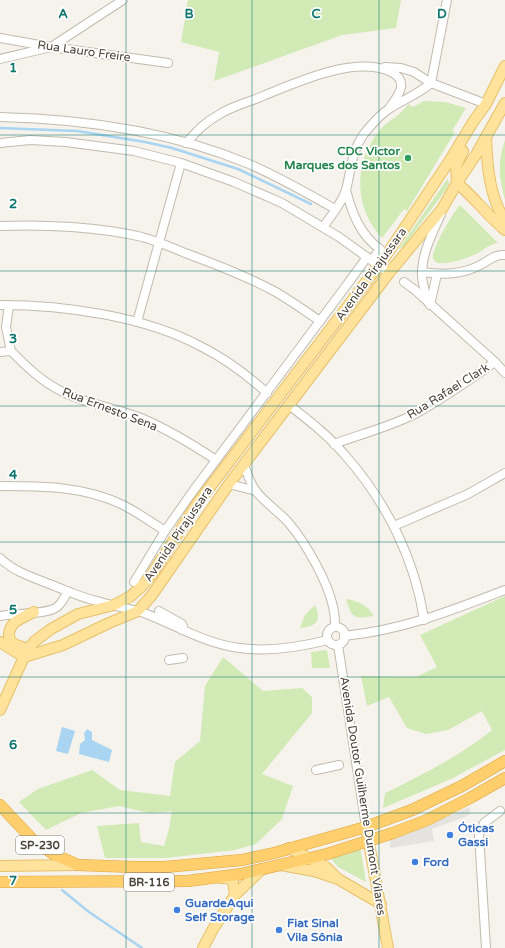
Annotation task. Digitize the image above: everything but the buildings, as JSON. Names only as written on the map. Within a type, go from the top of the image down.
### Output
[{"type":"highway","name":"BR-116","points":[[78,865],[165,867],[242,860],[366,827],[412,810],[462,786],[505,761]]},
{"type":"highway","name":"BR-116","points":[[0,882],[141,882],[188,881],[220,878],[369,842],[427,820],[505,778]]},
{"type":"highway","name":"SP-230","points":[[0,805],[34,841],[55,855],[78,865]]},
{"type":"main road","name":"Avenida Pirajussara","points":[[26,653],[42,635],[64,621],[84,612],[114,605],[131,596],[152,574],[197,504],[373,261],[450,160],[473,122],[486,104],[505,66]]},
{"type":"main road","name":"Avenida Pirajussara","points":[[26,653],[63,645],[109,622],[138,611],[145,603],[179,558],[229,484],[389,273],[442,209],[505,103]]},
{"type":"main road","points":[[486,104],[457,162],[457,183],[505,230]]},
{"type":"main road","points":[[486,136],[490,183],[500,213],[505,221]]},
{"type":"main road","points":[[26,653],[13,643],[9,637],[9,631],[16,621],[34,612]]},
{"type":"main road","points":[[0,642],[26,653]]},
{"type":"main road","points":[[0,710],[26,653]]},
{"type":"main road","name":"Avenida Doutor Guilherme Dumont Vilares","points":[[366,827],[388,948]]},
{"type":"main road","points":[[289,848],[326,867],[338,879]]},
{"type":"main road","points":[[281,864],[314,871],[338,879],[381,904]]},
{"type":"main road","points":[[0,866],[78,865]]},
{"type":"main road","points":[[203,948],[212,929],[235,895],[262,869]]},
{"type":"main road","points":[[220,878],[227,878],[233,881],[235,895]]},
{"type":"street","points":[[0,59],[51,46],[122,0]]},
{"type":"street","points":[[390,107],[415,94],[431,83],[447,0]]},
{"type":"street","name":"Rua Lauro Freire","points":[[0,38],[168,63]]},
{"type":"street","points":[[323,227],[335,210],[346,190],[352,162],[360,141],[401,92],[401,82],[395,74],[376,67]]},
{"type":"street","points":[[186,143],[203,124],[222,113],[287,86],[323,73],[340,69],[376,67],[401,68],[414,72],[431,83],[486,104]]},
{"type":"street","points":[[0,117],[50,119],[119,127],[186,143],[248,164],[290,184],[335,210]]},
{"type":"street","points":[[0,143],[30,140],[66,142],[134,151],[181,163],[224,178],[267,196],[323,227],[389,273]]},
{"type":"street","points":[[136,322],[181,163]]},
{"type":"street","points":[[346,190],[352,213],[359,227],[380,249],[373,261]]},
{"type":"street","points":[[429,304],[422,280],[423,261],[442,209]]},
{"type":"street","points":[[0,226],[15,225],[87,228],[127,234],[159,243],[215,263],[275,292],[320,321]]},
{"type":"street","points":[[422,272],[437,274],[461,272],[483,264],[494,256],[505,255]]},
{"type":"street","name":"Avenida Pirajussara","points":[[134,582],[165,531],[216,460],[320,321],[373,261]]},
{"type":"street","points":[[429,304],[437,274]]},
{"type":"street","points":[[404,282],[495,362],[505,373]]},
{"type":"street","points":[[0,305],[77,311],[136,322],[165,331],[202,347],[245,374],[267,392]]},
{"type":"street","points":[[0,352],[10,350],[6,327],[9,305]]},
{"type":"street","name":"Rua Ernesto Sena","points":[[10,350],[36,375],[64,393],[142,418],[192,444],[216,460]]},
{"type":"street","name":"Rua Rafael Clark","points":[[334,444],[391,425],[414,414],[461,386],[495,362]]},
{"type":"street","points":[[289,405],[334,444],[358,470],[386,512],[394,526],[410,566],[421,602],[424,620]]},
{"type":"street","points":[[244,465],[256,491],[289,523],[304,545],[326,587],[334,612],[335,627]]},
{"type":"street","points":[[394,526],[468,494],[505,473]]},
{"type":"street","points":[[229,484],[256,491]]},
{"type":"street","points":[[0,486],[59,487],[96,495],[124,506],[165,531]]},
{"type":"street","points":[[0,558],[13,568],[29,576],[96,601],[138,611],[222,645],[254,650],[290,647],[328,640]]},
{"type":"street","points":[[344,636],[389,630],[457,609],[505,590]]},
{"type":"street","points":[[0,616],[45,612],[57,608],[68,591]]},
{"type":"street","points":[[145,603],[146,610],[151,616]]},
{"type":"street","points":[[159,611],[182,624],[182,630]]},
{"type":"street","points":[[335,627],[340,629],[344,636],[342,642],[338,644],[332,644],[328,640],[328,632],[335,627]]},
{"type":"street","name":"Avenida Doutor Guilherme Dumont Vilares","points":[[338,644],[366,827]]},
{"type":"street","points":[[169,660],[183,658]]},
{"type":"street","points":[[316,770],[340,765]]},
{"type":"street","points":[[486,948],[479,835],[484,823],[500,811]]},
{"type":"green space","points":[[188,0],[401,0],[396,28],[342,35],[214,81],[219,52],[181,42]]},
{"type":"green space","name":"CDC Victor Marques dos Santos","points":[[424,101],[445,102],[466,108],[452,131],[455,132],[407,211],[404,209],[382,238],[366,213],[362,199],[360,185],[361,171],[365,157],[371,144],[383,127],[402,112],[408,104],[413,107]]},
{"type":"green space","points":[[505,140],[505,200],[501,184],[500,163],[502,148]]},
{"type":"green space","points":[[448,178],[449,184],[445,191],[404,246],[398,250]]},
{"type":"green space","points":[[460,205],[498,243],[463,259],[448,263],[437,263],[433,259],[435,247]]},
{"type":"green space","points":[[505,596],[505,750],[451,779],[383,808],[385,793],[454,757],[492,730],[482,711],[448,730],[426,734],[407,728],[389,697],[367,706],[361,676],[416,677],[437,667],[420,635]]},
{"type":"green space","points":[[346,599],[362,604],[374,616],[355,616],[350,611]]},
{"type":"green space","points":[[315,605],[318,619],[310,626],[300,628],[305,615]]},
{"type":"green space","points":[[327,650],[330,668],[312,668],[311,652]]},
{"type":"green space","points":[[223,657],[263,691],[302,688],[312,697],[312,713],[262,774],[293,786],[282,819],[256,844],[235,850],[166,858],[105,858],[97,826],[139,823],[141,842],[164,846],[172,811],[149,813],[119,806],[81,813],[46,830],[19,802],[38,789],[92,770],[120,790],[170,796],[175,762],[200,741],[205,686]]},
{"type":"green space","points":[[360,849],[366,882],[338,867],[332,860],[332,857]]},
{"type":"shaded area","points":[[470,807],[470,814],[465,817],[432,829],[434,841],[390,848],[390,840]]},
{"type":"water","points":[[62,727],[75,731],[68,754],[56,751]]},
{"type":"water","points":[[87,729],[92,732],[92,740],[112,750],[109,762],[79,754],[80,744],[85,740],[84,733]]},
{"type":"waterway","points":[[0,128],[77,131],[172,148],[238,169],[311,204]]},
{"type":"waterway","points":[[62,890],[89,912],[142,948]]},
{"type":"place","name":"CDC Victor Marques dos Santos","points":[[408,158]]},
{"type":"place","name":"Óticas Gassi","points":[[450,835]]},
{"type":"place","name":"Ford","points":[[415,862]]},
{"type":"place","name":"GuardeAqui Self Storage","points":[[177,910]]},
{"type":"place","name":"Fiat Sinal Vila Sônia","points":[[279,930]]}]
